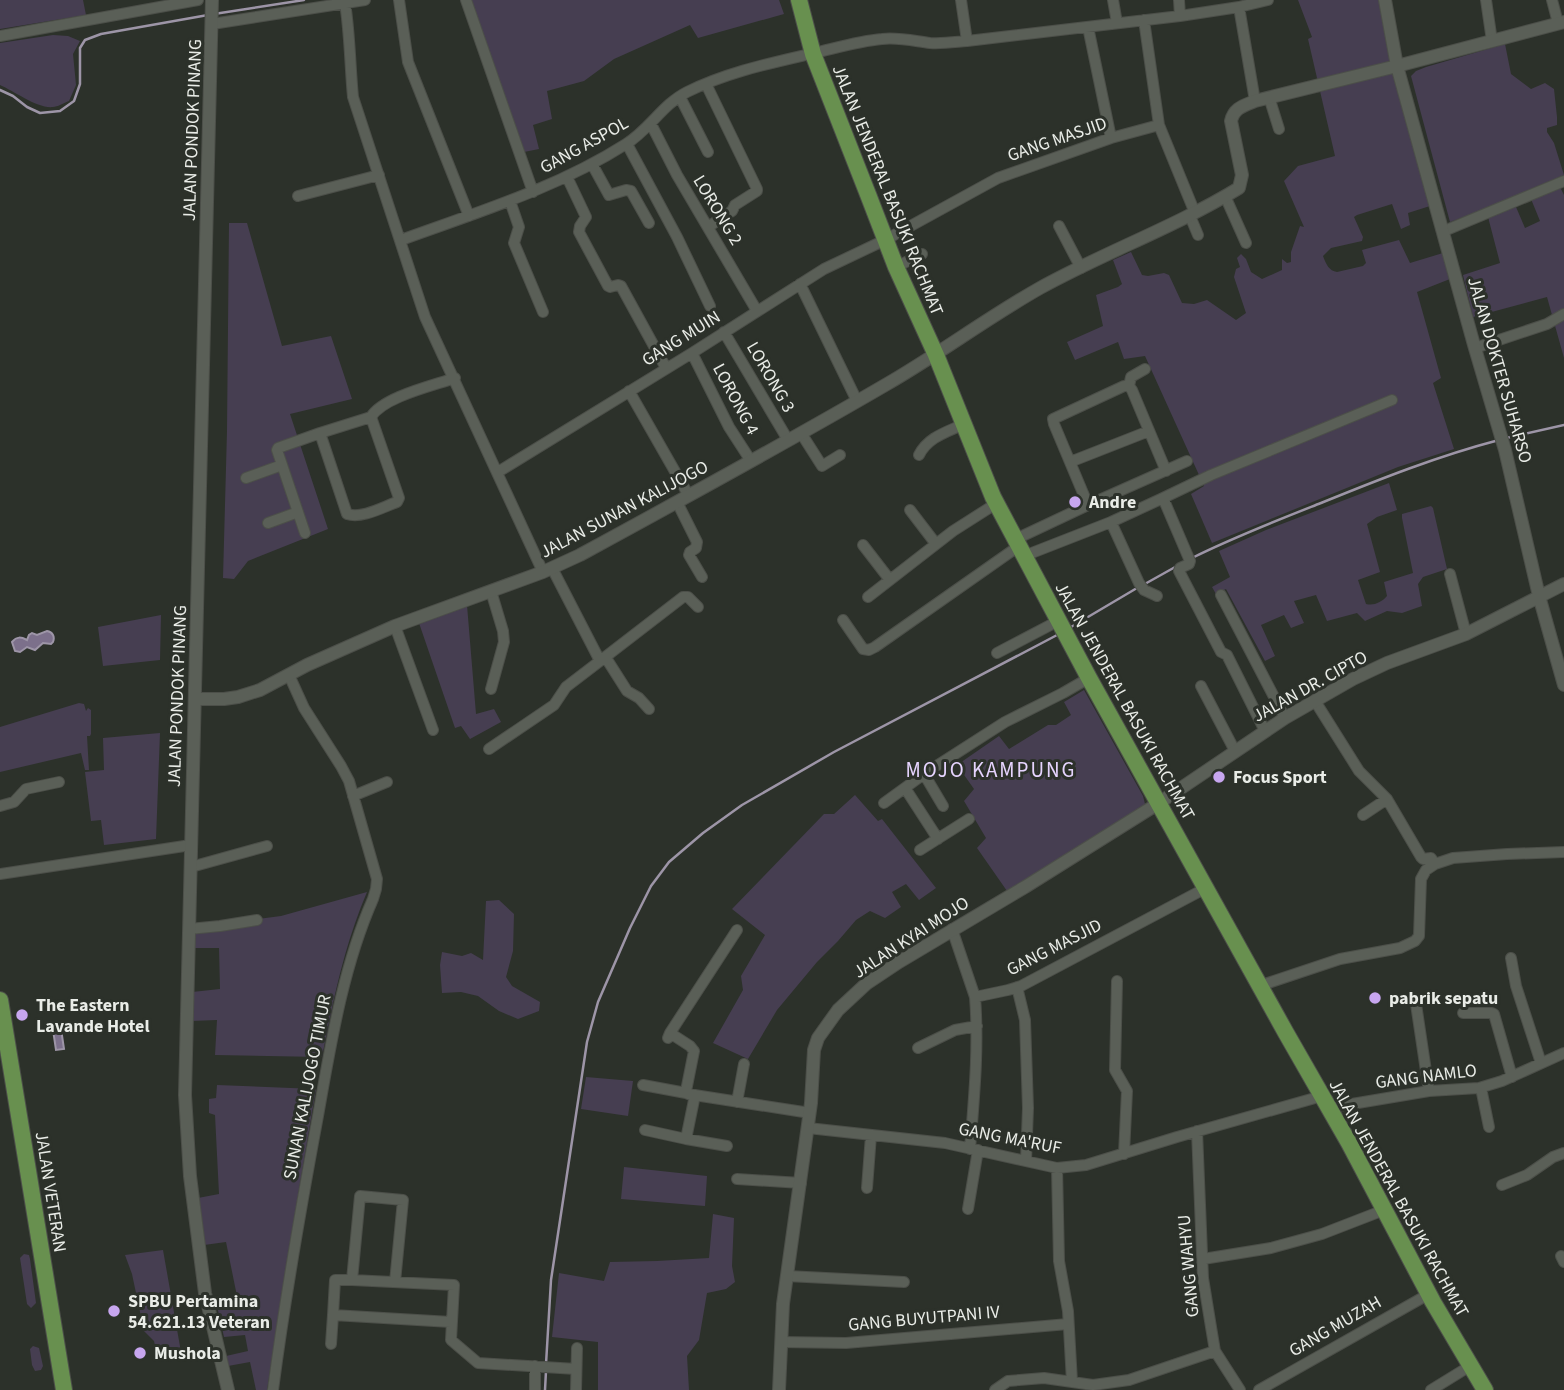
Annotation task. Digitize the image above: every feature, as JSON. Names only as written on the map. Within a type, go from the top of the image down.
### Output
[{"type":"main road","name":"JALAN JENDERAL BASUKI RACHMAT","points":[[799,0],[813,54],[885,240],[997,503],[1088,678],[1349,1143],[1429,1294],[1485,1390]]},
{"type":"main road","name":"JALAN VETERAN","points":[[0,1000],[64,1390]]},
{"type":"main road","name":"JALAN VETERAN","points":[[0,1058],[54,1390]]},
{"type":"street","points":[[0,36],[198,0]]},
{"type":"street","points":[[212,23],[365,0]]},
{"type":"street","points":[[399,0],[408,62],[469,216]]},
{"type":"street","points":[[466,0],[533,192]]},
{"type":"street","points":[[961,0],[967,41]]},
{"type":"street","points":[[1114,0],[1117,23]]},
{"type":"street","points":[[1178,0],[1180,16]]},
{"type":"street","name":"JALAN DOKTER SUHARSO","points":[[1385,0],[1397,66],[1500,431],[1539,596],[1564,685]]},
{"type":"street","points":[[1486,0],[1492,41]]},
{"type":"street","points":[[1246,243],[1225,196],[1239,188],[1242,175],[1232,130],[1233,113],[1241,107],[1269,97],[1561,23],[1552,0]]},
{"type":"street","name":"GANG ASPOL","points":[[401,240],[510,201],[567,177],[627,144],[680,97],[706,84],[762,65],[884,38],[932,43],[967,41],[1180,16],[1262,1]]},
{"type":"street","points":[[345,3],[354,97],[425,317],[498,472],[548,570],[603,660],[627,691],[639,698],[649,709]]},
{"type":"street","name":"JALAN PONDOK PINANG","points":[[212,4],[186,1095],[190,1176],[205,1293],[228,1390]]},
{"type":"street","points":[[1239,7],[1255,101]]},
{"type":"street","points":[[1144,20],[1159,125],[1198,235]]},
{"type":"street","points":[[1088,27],[1111,138]]},
{"type":"street","points":[[706,84],[757,189],[708,227]]},
{"type":"street","points":[[680,97],[708,152]]},
{"type":"street","points":[[1269,97],[1279,129]]},
{"type":"street","name":"LORONG 2","points":[[651,124],[677,175],[757,311]]},
{"type":"street","name":"GANG MASJID","points":[[885,240],[998,178],[1111,138],[1159,125]]},
{"type":"street","points":[[627,144],[710,306]]},
{"type":"street","points":[[592,164],[609,195],[631,191],[649,223]]},
{"type":"street","points":[[298,196],[379,175]]},
{"type":"street","points":[[567,177],[586,217],[579,229],[607,286],[621,286],[666,368]]},
{"type":"street","points":[[1444,231],[1564,181]]},
{"type":"street","name":"JALAN SUNAN KALIJOGO","points":[[195,699],[224,699],[260,690],[307,665],[395,626],[548,570],[580,555],[857,401],[936,355],[1031,294],[1225,196]]},
{"type":"street","points":[[510,201],[519,227],[514,243],[544,312]]},
{"type":"street","points":[[1059,226],[1081,268]]},
{"type":"street","name":"GANG MUIN","points":[[498,472],[824,269],[885,240]]},
{"type":"street","points":[[897,267],[922,254]]},
{"type":"street","points":[[800,284],[857,401]]},
{"type":"street","points":[[1475,348],[1547,324],[1564,314]]},
{"type":"street","name":"LORONG 3","points":[[724,332],[788,440]]},
{"type":"street","name":"LORONG 4","points":[[692,353],[729,427],[751,461]]},
{"type":"street","points":[[1145,369],[1131,377],[1129,386],[1166,471]]},
{"type":"street","points":[[305,533],[277,452],[278,447],[371,417],[379,406],[387,401],[454,378]]},
{"type":"street","points":[[1088,505],[1053,419],[1129,386]]},
{"type":"street","points":[[629,391],[683,499],[697,542],[690,555],[702,577]]},
{"type":"street","points":[[1020,547],[1111,522],[1211,475],[1392,400]]},
{"type":"street","points":[[320,433],[348,514],[358,515],[397,502],[400,496],[371,417]]},
{"type":"street","points":[[919,455],[930,440],[964,424]]},
{"type":"street","points":[[1070,463],[1149,431]]},
{"type":"street","points":[[801,433],[822,466],[840,455]]},
{"type":"street","points":[[843,620],[863,649],[869,650],[1020,547],[1088,505],[1187,461]]},
{"type":"street","points":[[246,478],[282,466]]},
{"type":"street","points":[[1163,498],[1189,558],[1189,564],[1179,570],[1265,730]]},
{"type":"street","points":[[868,597],[936,544],[997,503]]},
{"type":"street","points":[[910,510],[936,544]]},
{"type":"street","points":[[268,523],[298,512]]},
{"type":"street","points":[[1111,522],[1141,586],[1157,596]]},
{"type":"street","points":[[863,545],[890,580]]},
{"type":"street","points":[[1450,574],[1466,634]]},
{"type":"street","name":"JALAN DR. CIPTO","points":[[1159,803],[1265,730],[1353,679],[1387,663],[1466,634],[1564,584]]},
{"type":"street","points":[[491,591],[503,631],[501,658],[491,689]]},
{"type":"street","points":[[1221,595],[1285,718]]},
{"type":"street","points":[[489,749],[554,705],[566,687],[683,597],[688,597],[698,607]]},
{"type":"street","points":[[395,626],[433,730]]},
{"type":"street","points":[[997,653],[1061,626]]},
{"type":"street","name":"SUNAN KALIJOGO TIMUR","points":[[273,1390],[297,1229],[327,1068],[350,960],[376,890],[377,879],[349,781],[304,708],[289,676]]},
{"type":"street","points":[[884,803],[1005,722],[1088,678]]},
{"type":"street","points":[[1201,686],[1234,751]]},
{"type":"street","points":[[1315,701],[1359,771],[1387,799],[1421,857],[1431,858],[1435,864]]},
{"type":"street","points":[[924,774],[943,806]]},
{"type":"street","points":[[0,806],[14,802],[26,789],[59,782]]},
{"type":"street","points":[[353,796],[387,782]]},
{"type":"street","points":[[905,788],[938,839]]},
{"type":"street","points":[[1363,815],[1387,799]]},
{"type":"street","name":"JALAN KYAI MOJO","points":[[779,1390],[783,1304],[810,1113],[814,1050],[818,1038],[838,1010],[866,984],[1159,803]]},
{"type":"street","points":[[920,850],[969,819]]},
{"type":"street","points":[[0,874],[191,845]]},
{"type":"street","points":[[191,867],[267,846]]},
{"type":"street","points":[[1259,986],[1340,959],[1400,948],[1415,942],[1419,936],[1421,879],[1426,870],[1435,864],[1453,858],[1564,852]]},
{"type":"street","name":"GANG MASJID","points":[[975,997],[1017,987],[1206,888]]},
{"type":"street","points":[[189,929],[257,920]]},
{"type":"street","points":[[952,929],[975,997],[977,1026],[974,1150],[968,1209]]},
{"type":"street","points":[[686,1139],[694,1051],[690,1046],[669,1036],[737,930]]},
{"type":"street","points":[[1511,958],[1516,986],[1541,1063]]},
{"type":"street","points":[[1117,981],[1115,1070],[1128,1091],[1124,1154]]},
{"type":"street","points":[[1017,987],[1025,1020],[1028,1108],[1026,1161]]},
{"type":"street","points":[[1416,1004],[1429,1091]]},
{"type":"street","points":[[1463,1013],[1494,1014],[1512,1077]]},
{"type":"street","points":[[918,1048],[955,1030],[977,1026]]},
{"type":"street","name":"GANG NAMLO","points":[[1325,1102],[1480,1088],[1512,1077],[1564,1053]]},
{"type":"street","points":[[737,1102],[744,1064]]},
{"type":"street","points":[[643,1085],[810,1113]]},
{"type":"street","points":[[1480,1088],[1489,1127]]},
{"type":"street","name":"GANG MA'RUF","points":[[808,1128],[944,1143],[1057,1168],[1086,1165],[1197,1131],[1325,1102]]},
{"type":"street","points":[[645,1130],[727,1146]]},
{"type":"street","name":"GANG WAHYU","points":[[1197,1131],[1203,1278],[1215,1351],[1240,1390]]},
{"type":"street","points":[[867,1188],[870,1135]]},
{"type":"street","points":[[1502,1185],[1527,1175],[1553,1157],[1564,1153]]},
{"type":"street","points":[[1057,1168],[1059,1261],[1068,1324],[1072,1382]]},
{"type":"street","points":[[737,1179],[801,1183]]},
{"type":"street","points":[[352,1280],[360,1196],[403,1200],[395,1282]]},
{"type":"street","points":[[1203,1259],[1270,1248],[1322,1234],[1384,1209]]},
{"type":"street","points":[[787,1276],[904,1282]]},
{"type":"street","points":[[331,1344],[335,1280],[454,1285],[451,1340],[478,1363],[576,1369]]},
{"type":"street","name":"GANG MUZAH","points":[[1259,1390],[1429,1294]]},
{"type":"street","points":[[333,1315],[451,1322]]},
{"type":"street","name":"GANG BUYUTPANI IV","points":[[781,1342],[846,1343],[1068,1324]]},
{"type":"street","points":[[576,1390],[577,1348]]},
{"type":"street","points":[[998,1389],[1008,1381],[1045,1378],[1093,1385],[1129,1380],[1215,1351]]},
{"type":"street","points":[[1431,1390],[1470,1366]]},
{"type":"street","points":[[535,1390],[543,1367]]},
{"type":"shaded area","points":[[0,0],[83,0],[86,15],[0,29]]},
{"type":"shaded area","points":[[471,0],[779,0],[784,14],[698,38],[690,25],[614,59],[584,81],[547,91],[552,119],[533,125],[539,149],[524,152]]},
{"type":"shaded area","points":[[1298,0],[1384,0],[1391,73],[1395,77],[1430,206],[1408,213],[1410,225],[1401,229],[1392,204],[1357,215],[1354,217],[1363,237],[1362,241],[1331,248],[1323,256],[1330,269],[1337,272],[1363,266],[1366,263],[1362,250],[1399,240],[1410,263],[1443,253],[1450,279],[1417,292],[1441,378],[1433,383],[1454,449],[1398,467],[1212,543],[1191,494],[1204,486],[1145,356],[1124,359],[1118,342],[1075,360],[1067,342],[1103,326],[1096,295],[1122,284],[1113,260],[1131,252],[1142,275],[1169,275],[1182,303],[1194,304],[1207,300],[1236,320],[1246,313],[1234,277],[1236,269],[1240,267],[1237,258],[1241,254],[1251,272],[1262,279],[1282,270],[1282,259],[1287,263],[1291,262],[1291,252],[1300,226],[1304,227],[1284,181],[1298,166],[1335,156],[1308,39],[1312,37]]},
{"type":"shaded area","points":[[53,35],[68,36],[80,41],[73,54],[76,85],[69,101],[47,107],[0,85],[0,43]]},
{"type":"shaded area","points":[[1505,44],[1511,74],[1531,89],[1545,83],[1554,89],[1557,125],[1547,128],[1547,132],[1554,143],[1564,175],[1450,222],[1411,76],[1426,67]]},
{"type":"shaded area","points":[[1560,187],[1564,195],[1564,358],[1547,297],[1473,317],[1463,275],[1500,263],[1488,217],[1516,207],[1525,228],[1540,221],[1531,199]]},
{"type":"shaded area","points":[[229,223],[247,223],[282,346],[331,336],[352,399],[290,414],[328,529],[248,561],[234,579],[223,578]]},
{"type":"shaded area","points":[[1389,483],[1397,510],[1377,517],[1367,524],[1380,572],[1358,580],[1366,604],[1372,604],[1387,596],[1384,582],[1413,573],[1402,514],[1431,506],[1447,569],[1423,577],[1418,584],[1422,606],[1402,613],[1387,611],[1365,621],[1357,613],[1327,621],[1316,595],[1294,601],[1304,623],[1291,628],[1284,615],[1261,625],[1275,656],[1265,661],[1226,589],[1216,594],[1212,587],[1230,577],[1219,551]]},
{"type":"shaded area","points":[[467,605],[476,714],[494,709],[501,722],[470,739],[461,726],[455,728],[419,623]]},
{"type":"shaded area","points":[[161,615],[160,660],[103,666],[98,627]]},
{"type":"shaded area","points":[[47,631],[54,637],[51,644],[43,643],[35,650],[27,647],[20,652],[15,651],[12,642],[16,639],[27,640],[32,633],[37,635]]},
{"type":"shaded area","points":[[1084,690],[1145,804],[1007,891],[977,848],[986,838],[964,801],[974,789],[957,765],[999,736],[1009,749],[1048,725],[1056,725],[1071,715],[1064,702]]},
{"type":"shaded area","points":[[79,703],[84,704],[86,711],[88,708],[91,710],[91,734],[87,736],[89,770],[85,770],[81,753],[0,772],[0,727]]},
{"type":"shaded area","points":[[160,733],[156,839],[104,845],[101,820],[91,821],[85,772],[104,770],[103,738]]},
{"type":"shaded area","points":[[855,795],[878,821],[882,819],[936,888],[919,900],[906,884],[892,892],[901,907],[885,918],[870,911],[856,920],[777,1010],[748,1059],[713,1043],[743,990],[741,976],[765,935],[732,909],[824,814],[834,814]]},
{"type":"shaded area","points":[[367,892],[346,953],[322,1057],[215,1055],[217,1020],[191,1021],[192,992],[220,989],[219,948],[194,948],[193,929],[281,916]]},
{"type":"shaded area","points":[[499,900],[514,914],[513,951],[506,977],[512,986],[540,1002],[539,1011],[518,1019],[499,1011],[478,996],[461,992],[442,993],[442,952],[462,956],[471,953],[483,960],[486,901]]},
{"type":"shaded area","points":[[60,1022],[64,1049],[56,1050],[52,1023]]},
{"type":"shaded area","points":[[586,1077],[633,1081],[628,1116],[581,1109]]},
{"type":"shaded area","points":[[217,1085],[316,1089],[267,1390],[256,1390],[250,1362],[228,1366],[226,1356],[248,1351],[245,1335],[224,1337],[217,1306],[238,1301],[226,1242],[204,1245],[198,1198],[219,1194],[215,1115],[209,1113],[209,1099],[216,1098]]},
{"type":"shaded area","points":[[624,1167],[707,1176],[705,1206],[621,1199]]},
{"type":"shaded area","points":[[713,1214],[734,1218],[732,1266],[735,1282],[726,1289],[707,1293],[699,1340],[687,1356],[689,1390],[598,1390],[598,1342],[552,1337],[559,1273],[604,1281],[610,1262],[709,1258]]},
{"type":"shaded area","points":[[163,1250],[181,1352],[157,1355],[154,1341],[144,1331],[132,1274],[125,1255]]},
{"type":"shaded area","points":[[24,1254],[29,1255],[30,1259],[36,1303],[31,1308],[27,1304],[20,1258]]},
{"type":"shaded area","points":[[33,1346],[39,1348],[43,1366],[41,1370],[35,1371],[32,1365],[30,1349]]},
{"type":"waterway","points":[[214,14],[304,0]]},
{"type":"waterway","points":[[0,90],[40,113],[60,111],[74,101],[80,84],[80,48],[85,40],[101,34],[208,15]]},
{"type":"waterway","points":[[1506,438],[1564,425]]},
{"type":"waterway","points":[[1192,558],[1256,529],[1387,477],[1499,440]]},
{"type":"waterway","points":[[1143,585],[1177,566]]},
{"type":"waterway","points":[[1071,627],[1137,588]]},
{"type":"waterway","points":[[546,1364],[551,1280],[587,1042],[598,1002],[651,886],[669,862],[742,805],[834,752],[1059,634]]},
{"type":"waterway","points":[[545,1390],[546,1371]]},
{"type":"place","name":"Andre","points":[[1075,502]]},
{"type":"place","name":"Focus Sport","points":[[1219,777]]},
{"type":"place","name":"pabrik sepatu","points":[[1375,998]]},
{"type":"place","name":"The Eastern Lavande Hotel","points":[[22,1015]]},
{"type":"place","name":"SPBU Pertamina 54.621.13 Veteran","points":[[114,1311]]},
{"type":"place","name":"Mushola","points":[[140,1353]]},
{"type":"district","name":"MOJO KAMPUNG","points":[[991,770]]}]
